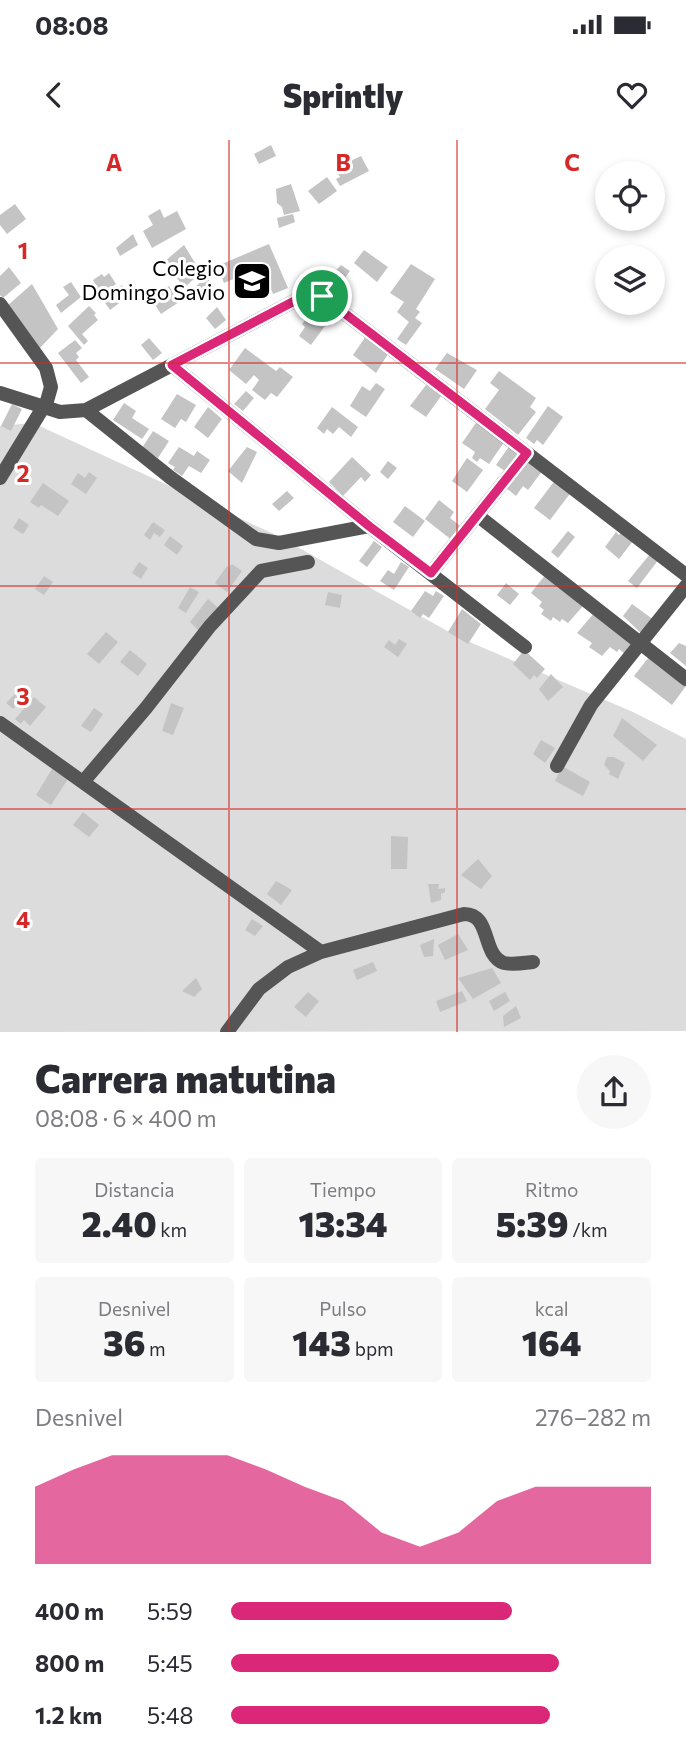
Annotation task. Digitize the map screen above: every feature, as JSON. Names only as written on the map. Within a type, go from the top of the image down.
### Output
[{"type":"street","points":[[0,393],[60,412],[86,410],[302,297],[322,296],[686,575]]},
{"type":"street","points":[[0,304],[49,374],[50,394],[0,478]]},
{"type":"street","points":[[172,365],[369,526],[525,647]]},
{"type":"street","points":[[86,410],[171,478],[256,539],[279,543],[369,526]]},
{"type":"street","points":[[431,573],[527,453]]},
{"type":"street","points":[[477,515],[686,679]]},
{"type":"street","points":[[83,782],[146,708],[210,626],[261,571],[308,562]]},
{"type":"street","points":[[557,766],[591,705],[686,586]]},
{"type":"street","points":[[0,723],[321,952]]},
{"type":"street","points":[[228,1031],[246,1004],[271,979],[288,967],[321,952],[464,914],[472,914],[480,919],[495,956],[500,961],[508,964],[533,962]]},
{"type":"shaded area","points":[[33,423],[276,535],[458,637],[633,712],[686,739],[686,1031],[0,1032],[0,426]]},
{"type":"building","points":[[271,145],[276,156],[259,164],[254,154]]},
{"type":"building","points":[[361,156],[369,171],[340,186],[336,179],[340,177],[335,168]]},
{"type":"building","points":[[327,177],[337,191],[319,204],[308,191]]},
{"type":"building","points":[[291,184],[300,211],[284,215],[282,207],[277,203],[276,189]]},
{"type":"building","points":[[15,204],[26,219],[7,234],[0,225],[0,215]]},
{"type":"building","points":[[160,209],[164,218],[177,211],[186,229],[152,248],[143,231],[153,225],[148,216]]},
{"type":"building","points":[[293,214],[295,222],[279,228],[277,218]]},
{"type":"building","points":[[133,234],[138,245],[120,256],[116,248]]},
{"type":"building","points":[[269,244],[288,288],[273,294],[262,267],[224,283],[217,266]]},
{"type":"building","points":[[184,245],[197,266],[202,262],[207,267],[184,288],[165,261]]},
{"type":"building","points":[[364,250],[388,267],[377,282],[354,263]]},
{"type":"building","points":[[411,264],[435,279],[416,309],[420,312],[415,318],[422,323],[406,345],[397,339],[409,322],[397,312],[404,302],[390,293]]},
{"type":"building","points":[[341,265],[350,271],[342,282],[333,274]]},
{"type":"building","points":[[9,267],[21,283],[3,298],[0,295],[0,276]]},
{"type":"building","points":[[109,273],[116,284],[97,298],[91,288],[96,285],[93,280]]},
{"type":"building","points":[[206,277],[214,286],[199,300],[191,291]]},
{"type":"building","points":[[71,282],[81,297],[61,313],[56,305],[69,295],[63,287]]},
{"type":"building","points":[[32,284],[58,329],[38,350],[7,306]]},
{"type":"building","points":[[122,285],[130,295],[110,310],[103,300]]},
{"type":"building","points":[[169,286],[179,302],[161,314],[152,300]]},
{"type":"building","points":[[89,306],[96,313],[94,315],[98,320],[82,334],[88,341],[84,345],[68,326]]},
{"type":"building","points":[[328,306],[333,315],[311,345],[299,336],[305,327],[302,324],[316,307]]},
{"type":"building","points":[[217,307],[226,320],[215,329],[206,318]]},
{"type":"building","points":[[366,336],[378,343],[376,346],[388,354],[376,373],[353,355]]},
{"type":"building","points":[[149,338],[162,353],[153,360],[141,345]]},
{"type":"building","points":[[75,340],[82,348],[76,353],[79,357],[76,360],[89,377],[81,383],[58,353]]},
{"type":"building","points":[[245,348],[276,371],[280,367],[293,377],[277,397],[271,393],[265,400],[252,390],[259,380],[254,375],[246,384],[229,370]]},
{"type":"building","points":[[447,353],[477,370],[464,389],[435,369]]},
{"type":"building","points":[[499,371],[536,398],[530,407],[536,412],[518,435],[485,409],[499,390],[490,383]]},
{"type":"building","points":[[376,383],[385,389],[366,417],[350,406],[362,386],[370,391]]},
{"type":"building","points":[[426,385],[441,396],[426,417],[410,406]]},
{"type":"building","points":[[246,391],[254,398],[243,411],[234,404]]},
{"type":"building","points":[[177,394],[196,405],[186,422],[181,419],[175,428],[161,419]]},
{"type":"building","points":[[124,403],[136,411],[132,418],[149,429],[142,439],[113,420]]},
{"type":"building","points":[[12,404],[22,409],[11,431],[1,426]]},
{"type":"building","points":[[548,406],[563,417],[543,445],[537,440],[534,444],[526,438]]},
{"type":"building","points":[[208,407],[222,419],[208,438],[194,427]]},
{"type":"building","points":[[332,407],[358,427],[351,437],[339,427],[333,434],[327,429],[324,434],[317,428]]},
{"type":"building","points":[[478,420],[505,441],[489,464],[480,458],[477,462],[472,458],[475,452],[462,443]]},
{"type":"building","points":[[153,431],[169,441],[158,458],[142,448]]},
{"type":"building","points":[[510,445],[519,451],[505,471],[496,465]]},
{"type":"building","points":[[179,447],[194,456],[197,451],[210,460],[201,473],[189,466],[182,476],[173,470],[175,467],[168,463]]},
{"type":"building","points":[[247,447],[257,452],[242,483],[228,471]]},
{"type":"building","points":[[352,457],[371,475],[365,482],[361,477],[343,496],[329,482]]},
{"type":"building","points":[[467,458],[483,470],[467,492],[452,481]]},
{"type":"building","points":[[528,459],[543,470],[528,490],[523,486],[516,496],[506,488]]},
{"type":"building","points":[[388,461],[397,468],[388,479],[380,472]]},
{"type":"building","points":[[89,472],[97,478],[86,494],[71,484],[78,473],[85,478]]},
{"type":"building","points":[[556,479],[572,491],[550,520],[534,508]]},
{"type":"building","points":[[43,483],[69,501],[58,516],[41,505],[39,508],[30,502]]},
{"type":"building","points":[[287,491],[294,498],[279,511],[272,504]]},
{"type":"building","points":[[439,500],[454,512],[450,518],[463,528],[453,541],[425,519]]},
{"type":"building","points":[[405,506],[425,521],[413,537],[393,522]]},
{"type":"building","points":[[19,518],[29,525],[23,534],[13,528]]},
{"type":"building","points":[[153,522],[165,530],[160,537],[154,533],[150,540],[144,535]]},
{"type":"building","points":[[568,531],[575,537],[558,558],[551,552]]},
{"type":"building","points":[[622,531],[633,541],[619,559],[605,547],[616,532],[619,535]]},
{"type":"building","points":[[170,536],[183,546],[177,555],[164,545]]},
{"type":"building","points":[[374,541],[382,547],[367,567],[359,561]]},
{"type":"building","points":[[650,554],[659,559],[637,588],[628,581]]},
{"type":"building","points":[[139,562],[148,568],[141,579],[132,573]]},
{"type":"building","points":[[401,562],[409,567],[394,590],[380,581],[388,570],[394,574]]},
{"type":"building","points":[[232,564],[242,571],[227,592],[215,583],[227,566]]},
{"type":"building","points":[[546,574],[583,606],[568,623],[553,617],[551,621],[541,614],[544,610],[539,606],[542,602],[531,593]]},
{"type":"building","points":[[44,576],[53,582],[44,595],[35,589]]},
{"type":"building","points":[[506,583],[519,594],[510,605],[497,595]]},
{"type":"building","points":[[190,587],[199,592],[186,613],[178,608]]},
{"type":"building","points":[[425,591],[433,596],[436,591],[444,596],[429,618],[423,614],[420,618],[411,611]]},
{"type":"building","points":[[328,592],[342,595],[340,608],[325,605]]},
{"type":"building","points":[[208,599],[222,611],[202,634],[190,622]]},
{"type":"building","points":[[632,604],[654,620],[643,635],[623,616]]},
{"type":"building","points":[[462,609],[481,624],[468,644],[448,632]]},
{"type":"building","points":[[595,612],[634,644],[625,654],[610,647],[602,656],[589,647],[592,643],[577,633]]},
{"type":"building","points":[[106,632],[118,642],[99,664],[87,654]]},
{"type":"building","points":[[399,639],[407,644],[398,657],[384,647],[389,640],[395,645]]},
{"type":"building","points":[[679,643],[686,646],[686,666],[670,653]]},
{"type":"building","points":[[130,650],[147,664],[138,676],[120,662]]},
{"type":"building","points":[[524,650],[545,669],[537,678],[534,675],[530,680],[513,664]]},
{"type":"building","points":[[649,657],[686,686],[672,705],[634,676]]},
{"type":"building","points":[[551,674],[563,687],[548,701],[539,689]]},
{"type":"building","points":[[17,692],[23,699],[13,709],[6,703]]},
{"type":"building","points":[[34,697],[46,707],[30,726],[24,720],[21,724],[15,719]]},
{"type":"building","points":[[171,703],[184,708],[173,735],[162,731]]},
{"type":"building","points":[[94,708],[103,714],[91,732],[81,726]]},
{"type":"building","points":[[622,718],[657,745],[643,761],[613,736]]},
{"type":"building","points":[[541,740],[555,748],[545,763],[533,754]]},
{"type":"building","points":[[607,757],[614,757],[625,763],[618,779],[609,774],[610,771],[604,765]]},
{"type":"building","points":[[562,766],[590,782],[583,796],[555,781]]},
{"type":"building","points":[[52,769],[68,779],[51,805],[36,795]]},
{"type":"building","points":[[83,812],[99,825],[89,837],[73,825]]},
{"type":"building","points":[[391,836],[408,837],[407,869],[391,869]]},
{"type":"building","points":[[478,859],[492,876],[481,889],[461,875]]},
{"type":"building","points":[[276,881],[292,890],[281,905],[267,894]]},
{"type":"building","points":[[428,884],[439,884],[438,889],[445,888],[441,900],[431,903]]},
{"type":"building","points":[[252,919],[263,926],[255,936],[245,930]]},
{"type":"building","points":[[458,934],[468,950],[445,960],[438,945]]},
{"type":"building","points":[[434,939],[433,956],[424,957],[420,945]]},
{"type":"building","points":[[373,962],[377,971],[357,980],[353,970]]},
{"type":"building","points":[[492,968],[501,983],[473,999],[458,978]]},
{"type":"building","points":[[196,978],[202,989],[194,997],[182,991]]},
{"type":"building","points":[[462,991],[467,1001],[440,1012],[436,1001]]},
{"type":"building","points":[[308,992],[319,1001],[306,1017],[294,1007]]},
{"type":"building","points":[[505,992],[510,1001],[494,1011],[489,1001]]},
{"type":"building","points":[[516,1006],[521,1018],[504,1027],[503,1016]]},
{"type":"place","name":"Colegio Domingo Savio","points":[[252,281]]},
{"type":"route","points":[[322,296],[527,453],[431,573],[369,526],[172,365],[302,297],[322,296]]}]
